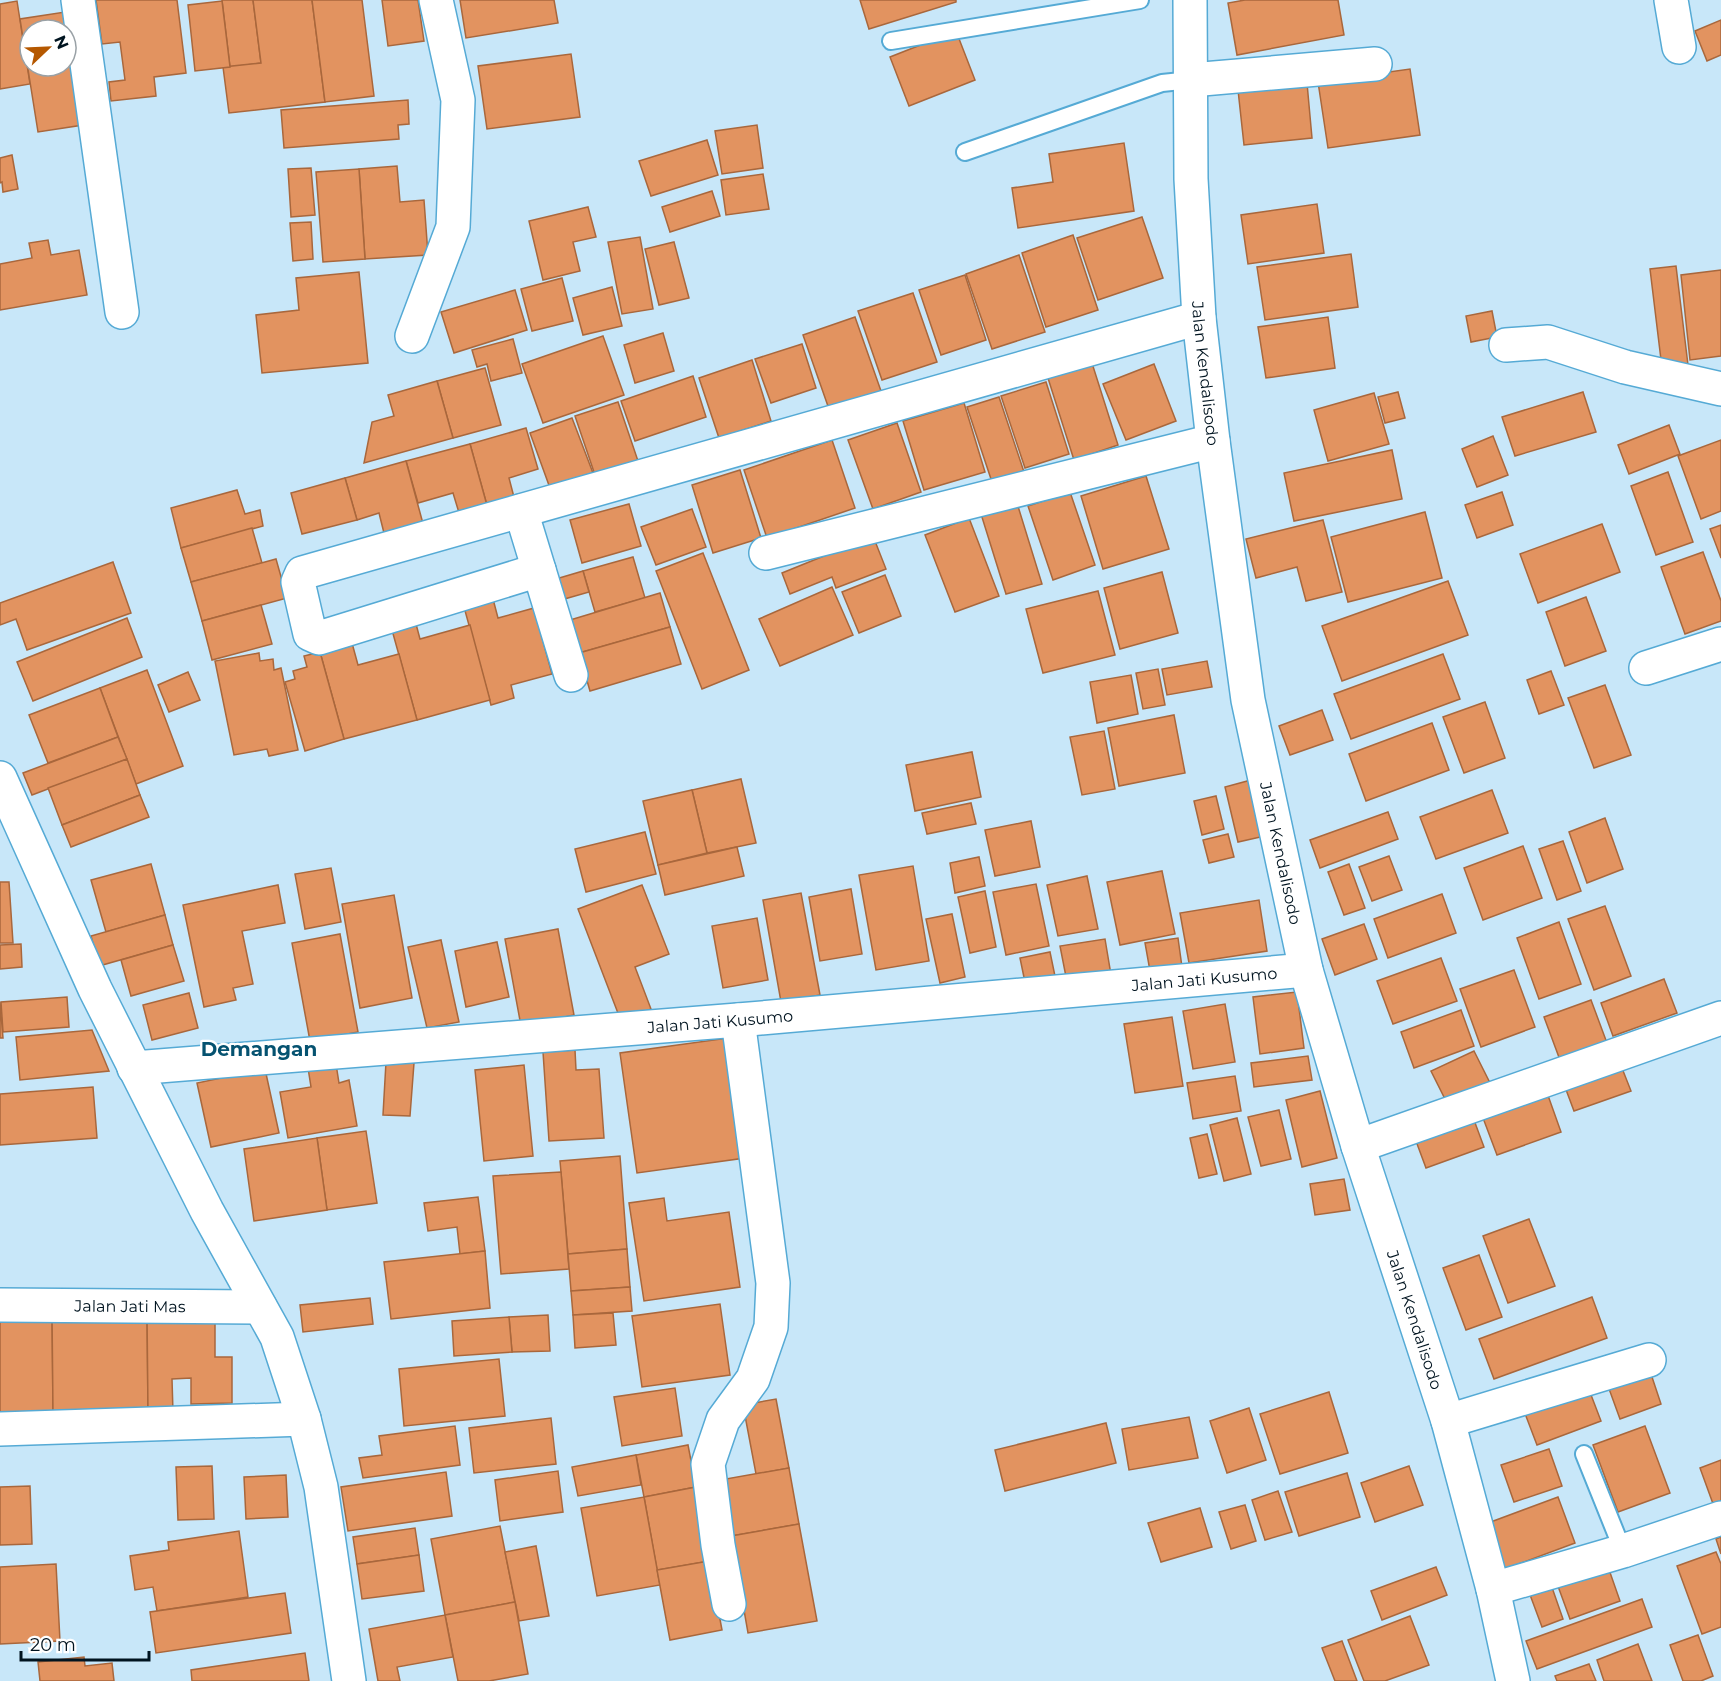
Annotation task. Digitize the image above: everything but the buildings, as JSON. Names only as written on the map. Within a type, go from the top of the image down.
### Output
[{"type":"street","points":[[78,0],[122,312]]},
{"type":"street","points":[[412,336],[453,227],[458,100],[436,0]]},
{"type":"street","name":"Jalan Kendalisodo","points":[[1190,0],[1191,179],[1199,318],[1248,700],[1306,970],[1358,1146],[1448,1421],[1493,1589],[1513,1681]]},
{"type":"street","points":[[1671,0],[1679,47]]},
{"type":"street","points":[[1191,80],[1375,64]]},
{"type":"street","points":[[539,570],[319,638],[314,638],[310,634],[298,582],[302,573],[1199,318]]},
{"type":"street","points":[[1506,345],[1548,342],[1625,367],[1721,389]]},
{"type":"street","points":[[766,553],[1213,441]]},
{"type":"street","points":[[521,511],[571,675]]},
{"type":"street","points":[[1647,668],[1721,644]]},
{"type":"street","points":[[0,778],[85,968],[134,1068],[207,1211],[277,1337],[304,1419],[321,1486],[349,1681]]},
{"type":"street","name":"Jalan Jati Kusumo","points":[[134,1068],[738,1020],[1306,970]]},
{"type":"street","points":[[1358,1146],[1721,1018]]},
{"type":"street","points":[[729,1604],[718,1545],[708,1464],[723,1420],[753,1379],[771,1327],[773,1282],[738,1020]]},
{"type":"street","name":"Jalan Jati Mas","points":[[0,1305],[260,1307]]},
{"type":"street","points":[[1448,1421],[1649,1360]]},
{"type":"street","points":[[0,1429],[304,1419]]},
{"type":"street","points":[[1493,1589],[1623,1551],[1721,1518]]},
{"type":"lane","points":[[891,41],[1140,0]]},
{"type":"lane","points":[[965,152],[1162,83],[1191,80]]},
{"type":"lane","points":[[1584,1454],[1623,1551]]},
{"type":"district","name":"Demangan","points":[[259,1049]]}]
